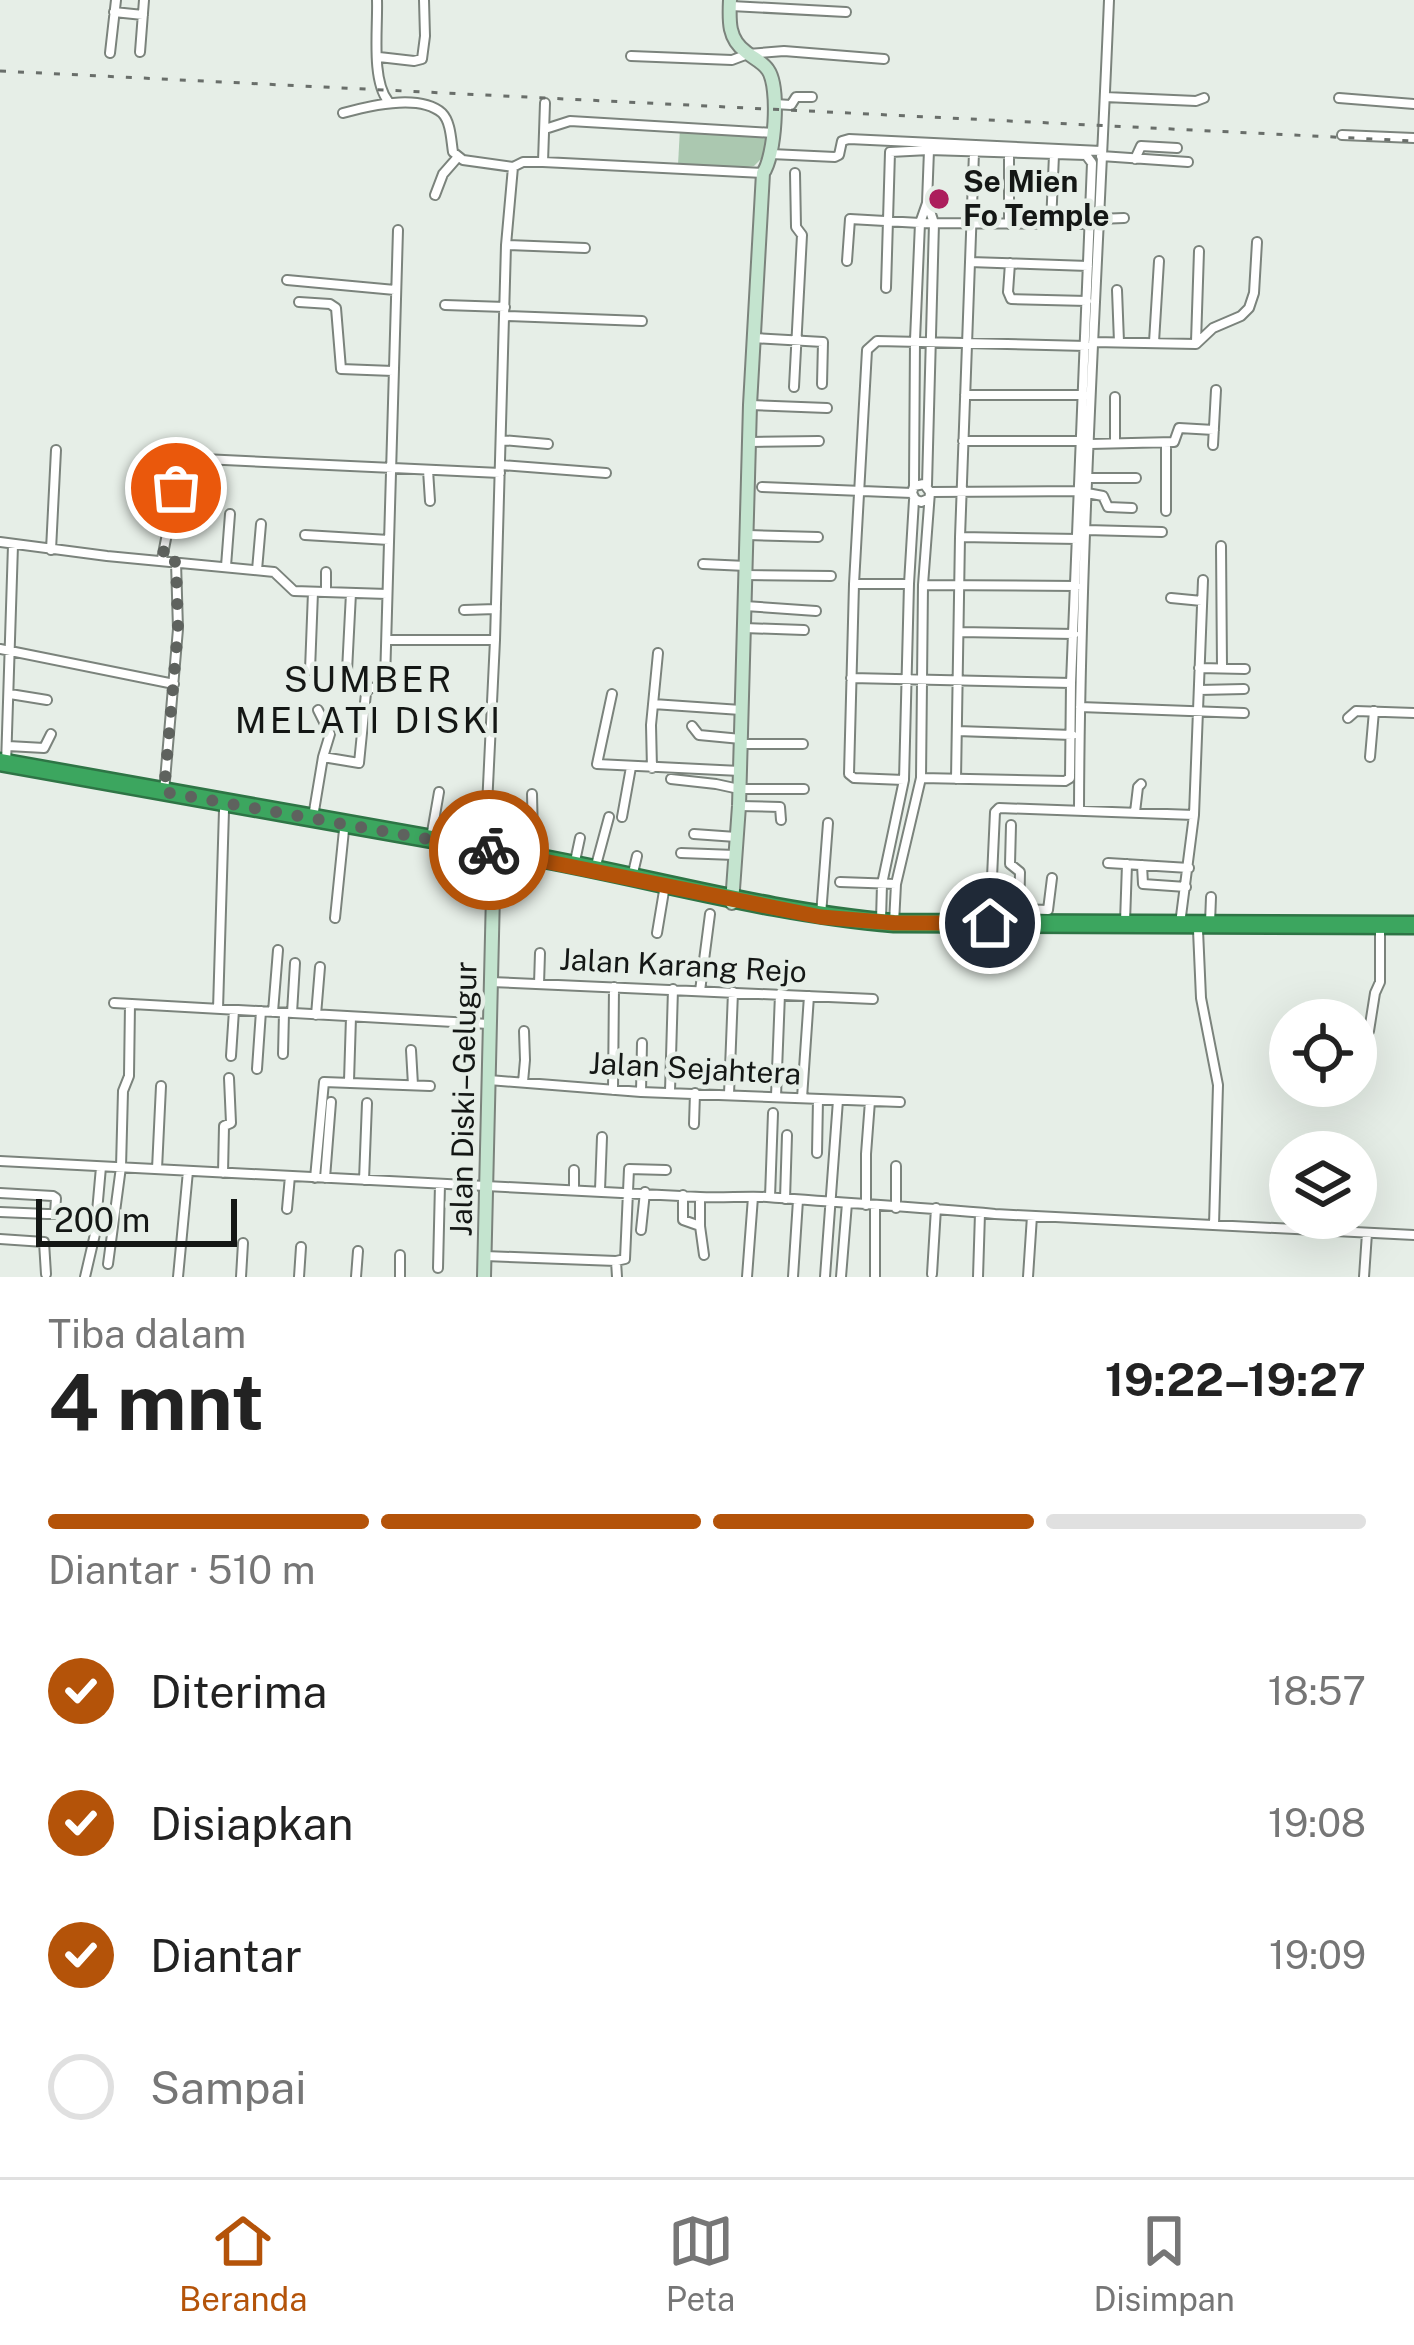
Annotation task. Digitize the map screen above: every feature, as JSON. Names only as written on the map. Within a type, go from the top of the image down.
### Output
[{"type":"highway","points":[[4,762],[431,839],[664,891],[821,917],[990,923],[1020,916],[1125,924],[1414,928]]},
{"type":"highway","points":[[4,762],[224,810],[529,856],[820,922],[894,929],[1414,928]]},
{"type":"main road","points":[[729,3],[731,34],[769,70],[774,104],[771,154],[763,173],[753,338],[733,902]]},
{"type":"main road","name":"Jalan Diski–Gelugur","points":[[484,1277],[489,853]]},
{"type":"street","points":[[110,53],[116,0]]},
{"type":"street","points":[[140,52],[144,0]]},
{"type":"street","points":[[377,0],[381,91],[389,102]]},
{"type":"street","points":[[379,57],[422,59],[424,0]]},
{"type":"street","points":[[1079,809],[1088,266],[1101,154],[1109,0]]},
{"type":"street","points":[[729,3],[846,13]]},
{"type":"street","points":[[114,12],[143,15]]},
{"type":"street","points":[[631,56],[732,60],[784,51],[884,59]]},
{"type":"street","points":[[774,104],[791,105],[796,97],[812,97]]},
{"type":"street","points":[[1105,97],[1204,98]]},
{"type":"street","points":[[1339,98],[1414,104]]},
{"type":"street","points":[[343,113],[389,102],[444,115],[457,158],[513,166],[543,162],[763,173]]},
{"type":"street","points":[[543,162],[545,103]]},
{"type":"street","points":[[544,129],[588,121],[773,133]]},
{"type":"street","points":[[1342,135],[1414,138]]},
{"type":"street","points":[[771,154],[835,158],[842,141],[849,139],[1188,162]]},
{"type":"street","points":[[1135,159],[1141,146],[1177,148]]},
{"type":"street","points":[[888,922],[882,884],[904,780],[914,340],[929,150]]},
{"type":"street","points":[[886,289],[889,154],[929,150],[1086,155],[1091,160],[1094,222],[1071,776],[1066,781],[921,778]]},
{"type":"street","points":[[956,779],[974,152]]},
{"type":"street","points":[[1009,153],[1009,224]]},
{"type":"street","points":[[1051,224],[1054,155]]},
{"type":"street","points":[[435,195],[443,174],[457,158]]},
{"type":"street","points":[[489,853],[506,244],[513,166]]},
{"type":"street","points":[[794,387],[802,235],[796,227],[795,173]]},
{"type":"street","points":[[888,922],[921,778],[934,223],[927,203]]},
{"type":"street","points":[[847,261],[849,219],[1051,224],[1124,218]]},
{"type":"street","points":[[323,757],[359,763],[366,696],[369,689],[384,683],[398,230]]},
{"type":"street","points":[[904,780],[850,776],[854,584],[867,350],[877,341],[914,340],[1196,344],[1213,328],[1249,308],[1255,293],[1257,242]]},
{"type":"street","points":[[506,244],[585,248]]},
{"type":"street","points":[[1196,344],[1199,251]]},
{"type":"street","points":[[1154,342],[1160,261]]},
{"type":"street","points":[[970,262],[1088,266]]},
{"type":"street","points":[[1010,263],[1008,292],[1012,299],[1088,301]]},
{"type":"street","points":[[287,280],[395,290]]},
{"type":"street","points":[[1117,290],[1119,342]]},
{"type":"street","points":[[299,302],[336,308],[341,368],[393,370]]},
{"type":"street","points":[[445,304],[641,321]]},
{"type":"street","points":[[753,338],[823,342],[822,384]]},
{"type":"street","points":[[1213,446],[1216,390]]},
{"type":"street","points":[[965,395],[1084,394]]},
{"type":"street","points":[[1115,397],[1115,443]]},
{"type":"street","points":[[750,405],[827,408]]},
{"type":"street","points":[[963,441],[1175,442],[1179,428],[1214,430]]},
{"type":"street","points":[[501,440],[548,444]]},
{"type":"street","points":[[749,442],[819,441]]},
{"type":"street","points":[[1166,442],[1166,511]]},
{"type":"street","points":[[51,550],[56,450]]},
{"type":"street","points":[[162,560],[182,458],[606,473]]},
{"type":"street","points":[[428,470],[430,501]]},
{"type":"street","points":[[1088,478],[1136,478]]},
{"type":"street","points":[[913,493],[920,483],[928,492],[1084,492],[1103,496],[1108,507],[1132,508]]},
{"type":"street","points":[[762,488],[913,493],[921,502],[928,492]]},
{"type":"street","points":[[226,566],[230,514]]},
{"type":"street","points":[[350,520],[350,538]]},
{"type":"street","points":[[257,570],[261,524]]},
{"type":"street","points":[[1086,530],[1162,532]]},
{"type":"street","points":[[305,535],[389,540]]},
{"type":"street","points":[[746,535],[818,537]]},
{"type":"street","points":[[960,537],[1078,538]]},
{"type":"street","points":[[0,542],[276,573],[292,590],[387,594]]},
{"type":"street","points":[[14,545],[5,651],[10,694],[4,762],[44,748],[51,734]]},
{"type":"street","points":[[1221,546],[1222,667]]},
{"type":"street","points":[[164,792],[178,629],[176,562]]},
{"type":"street","points":[[703,564],[831,576]]},
{"type":"street","points":[[326,572],[326,592]]},
{"type":"street","points":[[1203,580],[1194,815],[1186,886],[1218,1085],[1214,1225]]},
{"type":"street","points":[[854,584],[909,584]]},
{"type":"street","points":[[923,585],[1076,586]]},
{"type":"street","points":[[310,670],[313,592]]},
{"type":"street","points":[[347,671],[351,593]]},
{"type":"street","points":[[1171,598],[1202,601]]},
{"type":"street","points":[[745,606],[816,611]]},
{"type":"street","points":[[464,610],[496,609]]},
{"type":"street","points":[[744,628],[804,630]]},
{"type":"street","points":[[959,632],[1074,634]]},
{"type":"street","points":[[387,640],[495,640]]},
{"type":"street","points":[[5,651],[174,684]]},
{"type":"street","points":[[652,768],[658,653]]},
{"type":"street","points":[[1199,668],[1245,669]]},
{"type":"street","points":[[851,678],[1072,683]]},
{"type":"street","points":[[1198,690],[1244,689]]},
{"type":"street","points":[[10,694],[47,700]]},
{"type":"street","points":[[612,694],[596,763],[740,771]]},
{"type":"street","points":[[653,704],[742,710]]},
{"type":"street","points":[[1080,706],[1244,713]]},
{"type":"street","points":[[313,818],[330,734],[318,710]]},
{"type":"street","points":[[1348,718],[1356,711],[1414,712]]},
{"type":"street","points":[[1370,757],[1374,711]]},
{"type":"street","points":[[692,726],[699,735],[741,742],[803,744]]},
{"type":"street","points":[[957,731],[1072,734]]},
{"type":"street","points":[[622,817],[632,767]]},
{"type":"street","points":[[671,779],[739,790],[804,789]]},
{"type":"street","points":[[1135,812],[1141,784]]},
{"type":"street","points":[[431,839],[439,792]]},
{"type":"street","points":[[529,856],[532,794]]},
{"type":"street","points":[[739,806],[780,807],[781,820]]},
{"type":"street","points":[[218,1009],[224,810]]},
{"type":"street","points":[[990,923],[996,810],[1194,815]]},
{"type":"street","points":[[595,870],[609,817]]},
{"type":"street","points":[[821,917],[828,823]]},
{"type":"street","points":[[1011,825],[1010,864],[1020,872],[1020,916],[1048,910],[1052,878]]},
{"type":"street","points":[[335,918],[344,830]]},
{"type":"street","points":[[694,834],[737,837]]},
{"type":"street","points":[[574,866],[580,838]]},
{"type":"street","points":[[681,853],[736,855]]},
{"type":"street","points":[[632,878],[637,856]]},
{"type":"street","points":[[1108,863],[1189,868]]},
{"type":"street","points":[[1125,924],[1126,864]]},
{"type":"street","points":[[1142,865],[1143,884],[1186,886]]},
{"type":"street","points":[[840,882],[896,884]]},
{"type":"street","points":[[657,933],[664,891]]},
{"type":"street","points":[[1196,926],[1210,897]]},
{"type":"street","points":[[700,991],[710,914]]},
{"type":"street","points":[[1374,999],[1380,982],[1380,931]]},
{"type":"street","points":[[278,950],[283,1054]]},
{"type":"street","points":[[539,984],[540,953]]},
{"type":"street","points":[[283,1013],[296,963]]},
{"type":"street","points":[[316,1015],[320,967]]},
{"type":"street","name":"Jalan Karang Rejo","points":[[491,982],[780,994],[833,1002],[873,999]]},
{"type":"street","points":[[613,1090],[614,987]]},
{"type":"street","points":[[670,1091],[673,989]]},
{"type":"street","points":[[729,1094],[733,992]]},
{"type":"street","points":[[776,1096],[780,994]]},
{"type":"street","points":[[802,1098],[809,996]]},
{"type":"street","points":[[114,1003],[489,1024]]},
{"type":"street","points":[[108,1264],[121,1168],[123,1091],[129,1076],[130,1004]]},
{"type":"street","points":[[231,1055],[234,1010]]},
{"type":"street","points":[[257,1069],[261,1011]]},
{"type":"street","points":[[349,1082],[351,1017]]},
{"type":"street","points":[[523,1082],[524,1031]]},
{"type":"street","points":[[641,1092],[642,1043]]},
{"type":"street","points":[[411,1050],[413,1085]]},
{"type":"street","points":[[224,1173],[224,1126],[231,1123],[230,1078]]},
{"type":"street","name":"Jalan Sejahtera","points":[[488,1080],[641,1092],[900,1102]]},
{"type":"street","points":[[320,1178],[322,1084],[430,1086]]},
{"type":"street","points":[[157,1169],[160,1086]]},
{"type":"street","points":[[694,1124],[695,1093]]},
{"type":"street","points":[[817,1153],[818,1099]]},
{"type":"street","points":[[825,1277],[838,1100]]},
{"type":"street","points":[[870,1101],[866,1154],[875,1277]]},
{"type":"street","points":[[320,1178],[331,1102]]},
{"type":"street","points":[[364,1180],[367,1103]]},
{"type":"street","points":[[770,1197],[773,1113]]},
{"type":"street","points":[[785,1199],[788,1135]]},
{"type":"street","points":[[600,1190],[602,1136]]},
{"type":"street","points":[[0,1161],[770,1197],[1269,1228]]},
{"type":"street","points":[[85,1277],[95,1234],[101,1166]]},
{"type":"street","points":[[896,1166],[896,1208]]},
{"type":"street","points":[[484,1256],[625,1258],[629,1169],[666,1170]]},
{"type":"street","points":[[574,1170],[574,1189]]},
{"type":"street","points":[[178,1277],[188,1171]]},
{"type":"street","points":[[287,1209],[290,1176]]},
{"type":"street","points":[[438,1268],[440,1184]]},
{"type":"street","points":[[0,1192],[53,1196],[57,1209],[55,1214],[0,1212]]},
{"type":"street","points":[[641,1230],[645,1192]]},
{"type":"street","points":[[683,1195],[683,1220],[700,1226]]},
{"type":"street","points":[[700,1197],[704,1255]]},
{"type":"street","points":[[747,1277],[753,1197]]},
{"type":"street","points":[[794,1277],[798,1200]]},
{"type":"street","points":[[841,1277],[847,1203]]},
{"type":"street","points":[[932,1274],[936,1208]]},
{"type":"street","points":[[978,1277],[980,1212]]},
{"type":"street","points":[[1028,1277],[1032,1216]]},
{"type":"street","points":[[1377,1233],[1414,1235]]},
{"type":"street","points":[[0,1239],[44,1242],[46,1274]]},
{"type":"street","points":[[1364,1277],[1367,1239]]},
{"type":"street","points":[[241,1277],[243,1243]]},
{"type":"street","points":[[299,1277],[301,1247]]},
{"type":"street","points":[[356,1277],[358,1251]]},
{"type":"street","points":[[400,1255],[400,1277]]},
{"type":"street","points":[[616,1261],[617,1277]]},
{"type":"green space","points":[[680,128],[766,135],[765,155],[754,166],[678,165]]},
{"type":"railway","points":[[0,71],[1414,141]]},
{"type":"way so far","points":[[176,488],[162,560],[176,562],[178,606],[164,792],[489,850]]},
{"type":"place","name":"Se Mien Fo Temple","points":[[939,199]]},
{"type":"district","name":"SUMBER MELATI DISKI","points":[[369,700]]},
{"type":"route","points":[[489,850],[821,917],[990,923]]}]
